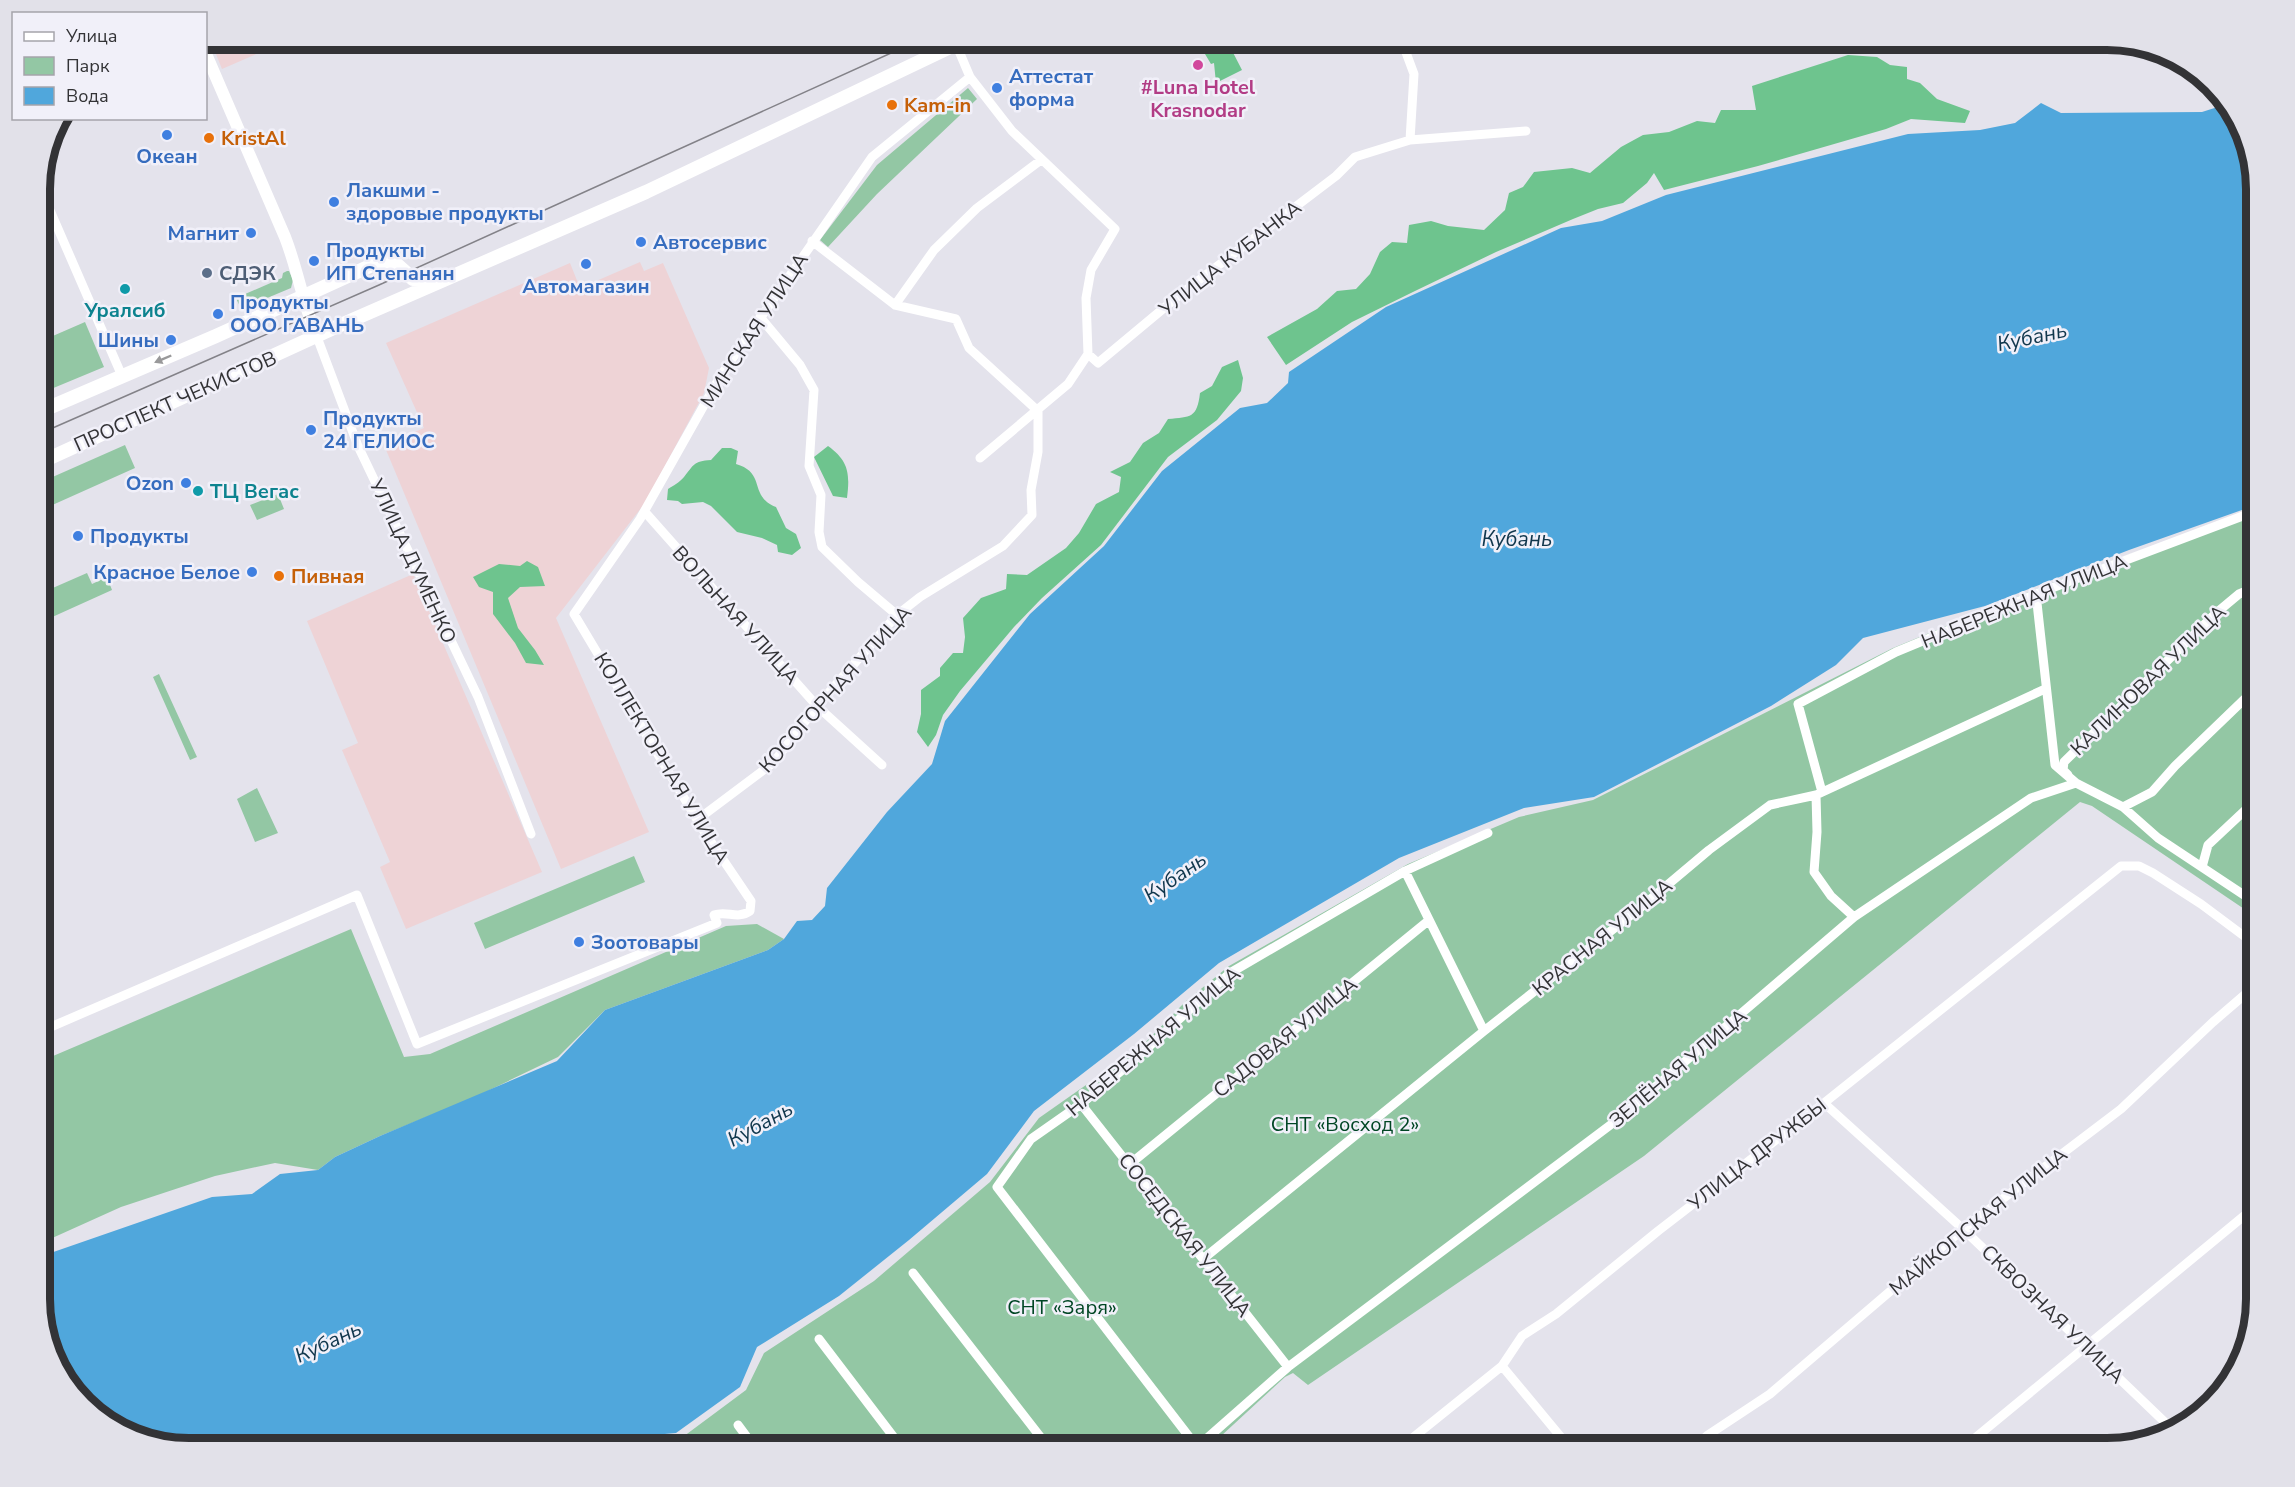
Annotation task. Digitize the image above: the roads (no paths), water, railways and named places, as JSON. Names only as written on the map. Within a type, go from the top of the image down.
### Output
[{"type":"main road","points":[[50,407],[381,261],[394,262],[406,273],[420,280],[439,280],[456,275],[646,192],[940,50]]},
{"type":"main road","name":"ПРОСПЕКТ ЧЕКИСТОВ","points":[[377,309],[403,289],[406,273]]},
{"type":"main road","name":"ПРОСПЕКТ ЧЕКИСТОВ","points":[[50,458],[456,275]]},
{"type":"street","points":[[962,50],[970,77],[1012,131],[1115,229],[1091,270],[1086,298],[1088,354],[1068,384],[980,458]]},
{"type":"street","points":[[1405,50],[1414,74],[1410,140]]},
{"type":"street","name":"УЛИЦА ДУМЕНКО","points":[[207,56],[295,261],[308,316],[358,446],[478,697],[531,834]]},
{"type":"street","name":"МИНСКАЯ УЛИЦА","points":[[574,615],[645,512],[721,375],[872,157],[970,77]]},
{"type":"street","name":"УЛИЦА КУБАНКА","points":[[1088,354],[1098,363],[1182,293],[1336,176],[1355,157],[1410,140],[1526,131]]},
{"type":"street","points":[[895,305],[934,250],[977,208],[1041,160]]},
{"type":"street","points":[[50,210],[122,376]]},
{"type":"street","points":[[812,241],[895,305],[956,319],[969,348],[1038,411]]},
{"type":"street","points":[[760,317],[800,365],[814,390],[809,466],[820,495],[819,532],[822,547],[897,615]]},
{"type":"street","name":"КОСОГОРНАЯ УЛИЦА","points":[[697,820],[773,763],[817,706],[897,615],[921,597],[1003,546],[1032,515],[1032,490],[1038,452],[1038,411]]},
{"type":"street","name":"ВОЛЬНАЯ УЛИЦА","points":[[645,512],[817,706],[882,765]]},
{"type":"street","name":"НАБЕРЕЖНАЯ УЛИЦА","points":[[1819,794],[1798,704],[1896,652],[2036,594],[2246,515]]},
{"type":"street","name":"КАЛИНОВАЯ УЛИЦА","points":[[2076,783],[2063,770],[2064,762],[2215,614],[2239,594],[2246,591]]},
{"type":"street","points":[[2036,594],[2055,765],[2076,783],[2123,807],[2158,838],[2246,896]]},
{"type":"street","name":"КОЛЛЕКТОРНАЯ УЛИЦА","points":[[50,1027],[357,895],[417,1044],[717,923],[714,915],[722,912],[731,916],[745,915],[750,911],[751,901],[697,820],[574,615]]},
{"type":"street","name":"КРАСНАЯ УЛИЦА","points":[[1203,1259],[1709,850],[1770,805],[1819,794],[2045,690]]},
{"type":"street","points":[[2123,807],[2152,792],[2175,766],[2246,698]]},
{"type":"street","name":"ЗЕЛЁНАЯ УЛИЦА","points":[[1208,1438],[1288,1367],[1613,1123],[1854,917],[2031,798],[2076,783]]},
{"type":"street","points":[[1819,794],[1814,872],[1831,896],[1854,917]]},
{"type":"street","points":[[2202,867],[2208,845],[2246,809]]},
{"type":"street","name":"НАБЕРЕЖНАЯ УЛИЦА","points":[[1189,1438],[997,1187],[1030,1139],[1081,1104],[1132,1062],[1230,973],[1405,871],[1488,833]]},
{"type":"street","name":"УЛИЦА ДРУЖБЫ","points":[[1412,1438],[1502,1366],[1522,1336],[1556,1314],[2121,866],[2139,866],[2153,873],[2201,904],[2246,938]]},
{"type":"street","points":[[1405,871],[1484,1031]]},
{"type":"street","name":"САДОВАЯ УЛИЦА","points":[[1130,1164],[1428,921]]},
{"type":"street","name":"МАЙКОПСКАЯ УЛИЦА","points":[[1705,1438],[1770,1394],[1963,1229],[2121,1109],[2213,1022],[2246,994]]},
{"type":"street","name":"СКВОЗНАЯ УЛИЦА","points":[[1824,1103],[1963,1229],[2167,1424]]},
{"type":"street","name":"СОСЕДСКАЯ УЛИЦА","points":[[1081,1104],[1288,1367]]},
{"type":"street","points":[[1975,1438],[2246,1214]]},
{"type":"street","points":[[913,1273],[1041,1438]]},
{"type":"street","points":[[819,1339],[894,1438]]},
{"type":"street","points":[[1502,1366],[1562,1438]]},
{"type":"street","points":[[738,1425],[748,1438]]},
{"type":"water","name":"Кубань","points":[[2041,103],[2061,113],[2202,112],[2219,107],[2222,111],[2241,152],[2246,188],[2246,509],[2129,550],[1985,606],[1863,638],[1836,665],[1771,706],[1594,797],[1524,808],[1399,858],[1219,963],[1134,1034],[1034,1111],[987,1174],[909,1240],[839,1296],[757,1347],[740,1387],[676,1433],[639,1438],[188,1438],[152,1433],[111,1414],[84,1390],[68,1368],[52,1326],[50,1253],[212,1197],[252,1194],[280,1174],[318,1170],[335,1157],[380,1136],[557,1061],[605,1010],[768,950],[784,939],[797,921],[812,920],[825,906],[827,888],[887,812],[932,764],[945,721],[1030,614],[1104,546],[1162,471],[1240,408],[1267,403],[1288,383],[1289,372],[1386,307],[1561,228],[1602,221],[1666,195],[1908,134],[1980,130],[2015,123]]},
{"type":"tram line","points":[[50,429],[379,285],[898,50]]},
{"type":"place","name":"#Luna Hotel Krasnodar","points":[[1198,65]]},
{"type":"place","name":"Аттестат форма","points":[[997,88]]},
{"type":"place","name":"Kam-in","points":[[892,105]]},
{"type":"place","name":"Океан","points":[[167,135]]},
{"type":"place","name":"KristAl","points":[[209,138]]},
{"type":"place","name":"Лакшми - здоровые продукты","points":[[334,202]]},
{"type":"place","name":"Магнит","points":[[251,233]]},
{"type":"place","name":"Автосервис","points":[[641,242]]},
{"type":"place","name":"Продукты ИП Степанян","points":[[314,261]]},
{"type":"place","name":"Автомагазин","points":[[586,264]]},
{"type":"place","name":"СДЭК","points":[[207,273]]},
{"type":"place","name":"Уралсиб","points":[[125,289]]},
{"type":"place","name":"Продукты ООО ГАВАНЬ","points":[[218,314]]},
{"type":"place","name":"Шины","points":[[171,340]]},
{"type":"place","name":"Продукты 24 ГЕЛИОС","points":[[311,430]]},
{"type":"place","name":"Ozon","points":[[186,483]]},
{"type":"place","name":"ТЦ Вегас","points":[[198,491]]},
{"type":"place","name":"Продукты","points":[[78,536]]},
{"type":"place","name":"Красное Белое","points":[[252,572]]},
{"type":"place","name":"Пивная","points":[[279,576]]},
{"type":"place","name":"Зоотовары","points":[[579,942]]},
{"type":"park label","name":"СНТ «Восход 2»","points":[[1345,1124]]},
{"type":"park label","name":"СНТ «Заря»","points":[[1062,1307]]}]
